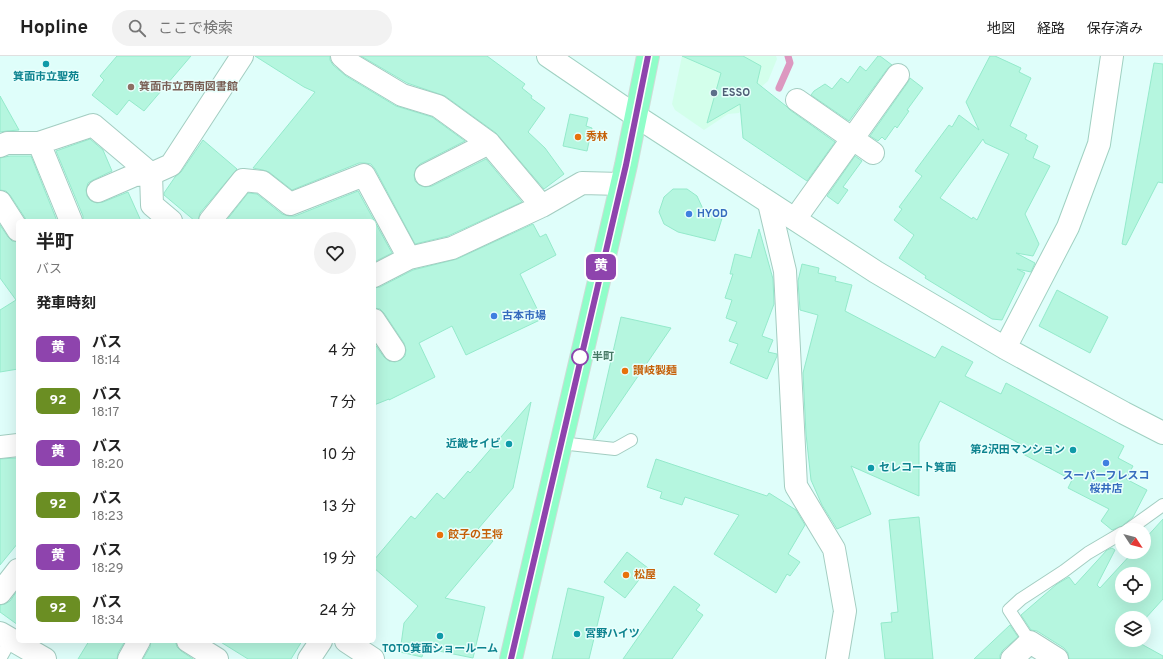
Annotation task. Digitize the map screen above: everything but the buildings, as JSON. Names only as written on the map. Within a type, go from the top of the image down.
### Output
[{"type":"highway","points":[[511,659],[636,116],[648,56]]},
{"type":"street","points":[[98,191],[135,175],[151,174],[172,165],[242,56]]},
{"type":"street","points":[[342,56],[352,66],[402,95],[438,106],[489,144],[542,206]]},
{"type":"street","points":[[548,56],[636,116],[876,272],[1005,348],[1163,433]]},
{"type":"street","points":[[1005,348],[1068,227],[1099,144],[1112,56]]},
{"type":"street","points":[[795,219],[898,75]]},
{"type":"street","points":[[797,100],[873,153]]},
{"type":"street","points":[[0,146],[7,143],[39,143],[93,125],[151,174],[152,205],[169,219]]},
{"type":"street","points":[[39,143],[70,219]]},
{"type":"street","points":[[426,176],[489,144]]},
{"type":"street","points":[[212,219],[243,180],[262,182],[290,204],[364,175],[409,258]]},
{"type":"street","points":[[376,275],[409,258],[452,248],[542,206],[582,183],[620,184]]},
{"type":"street","points":[[0,202],[16,227]]},
{"type":"street","points":[[769,202],[785,271],[796,486],[834,549],[846,611],[837,659]]},
{"type":"street","points":[[376,323],[394,350]]},
{"type":"street","points":[[0,447],[16,445]]},
{"type":"street","points":[[0,593],[16,573]]},
{"type":"street","points":[[5,636],[16,642]]},
{"type":"street","points":[[1012,659],[1030,642],[1057,659]]},
{"type":"street","points":[[17,643],[44,659]]},
{"type":"street","points":[[129,659],[138,643]]},
{"type":"street","points":[[191,643],[217,659]]},
{"type":"street","points":[[309,659],[320,643]]},
{"type":"street","points":[[349,643],[372,659]]},
{"type":"lane","points":[[560,443],[615,449],[631,440]]},
{"type":"lane","points":[[1138,523],[1163,506]]},
{"type":"lane","points":[[1030,642],[1009,610],[1021,599],[1064,571],[1088,553],[1115,537]]},
{"type":"lane","points":[[0,659],[5,636]]},
{"type":"shaded area","name":"ESSO","points":[[682,56],[776,56],[777,59],[768,81],[747,99],[739,113],[728,114],[704,130],[675,110],[672,104]]},
{"type":"waterway","points":[[779,88],[790,63],[788,56]]},
{"type":"bus line","name":"黄","points":[[511,659],[620,184],[626,165],[648,56]]},
{"type":"place","name":"箕面市立聖苑","points":[[46,64]]},
{"type":"place","name":"箕面市立西南図書館","points":[[131,87]]},
{"type":"place","name":"ESSO","points":[[714,93]]},
{"type":"place","name":"秀林","points":[[578,137]]},
{"type":"place","name":"HYOD","points":[[689,214]]},
{"type":"place","name":"古本市場","points":[[494,316]]},
{"type":"place","name":"半町","points":[[580,357]]},
{"type":"place","name":"讃岐製麺","points":[[625,371]]},
{"type":"place","name":"近畿セイビ","points":[[509,444]]},
{"type":"place","name":"第2沢田マンション","points":[[1073,450]]},
{"type":"place","name":"スーパーフレスコ 桜井店","points":[[1106,463]]},
{"type":"place","name":"セレコート箕面","points":[[871,468]]},
{"type":"place","name":"餃子の王将","points":[[440,535]]},
{"type":"place","name":"松屋","points":[[626,575]]},
{"type":"place","name":"宮野ハイツ","points":[[577,634]]},
{"type":"place","name":"TOTO箕面ショールーム","points":[[440,636]]}]
